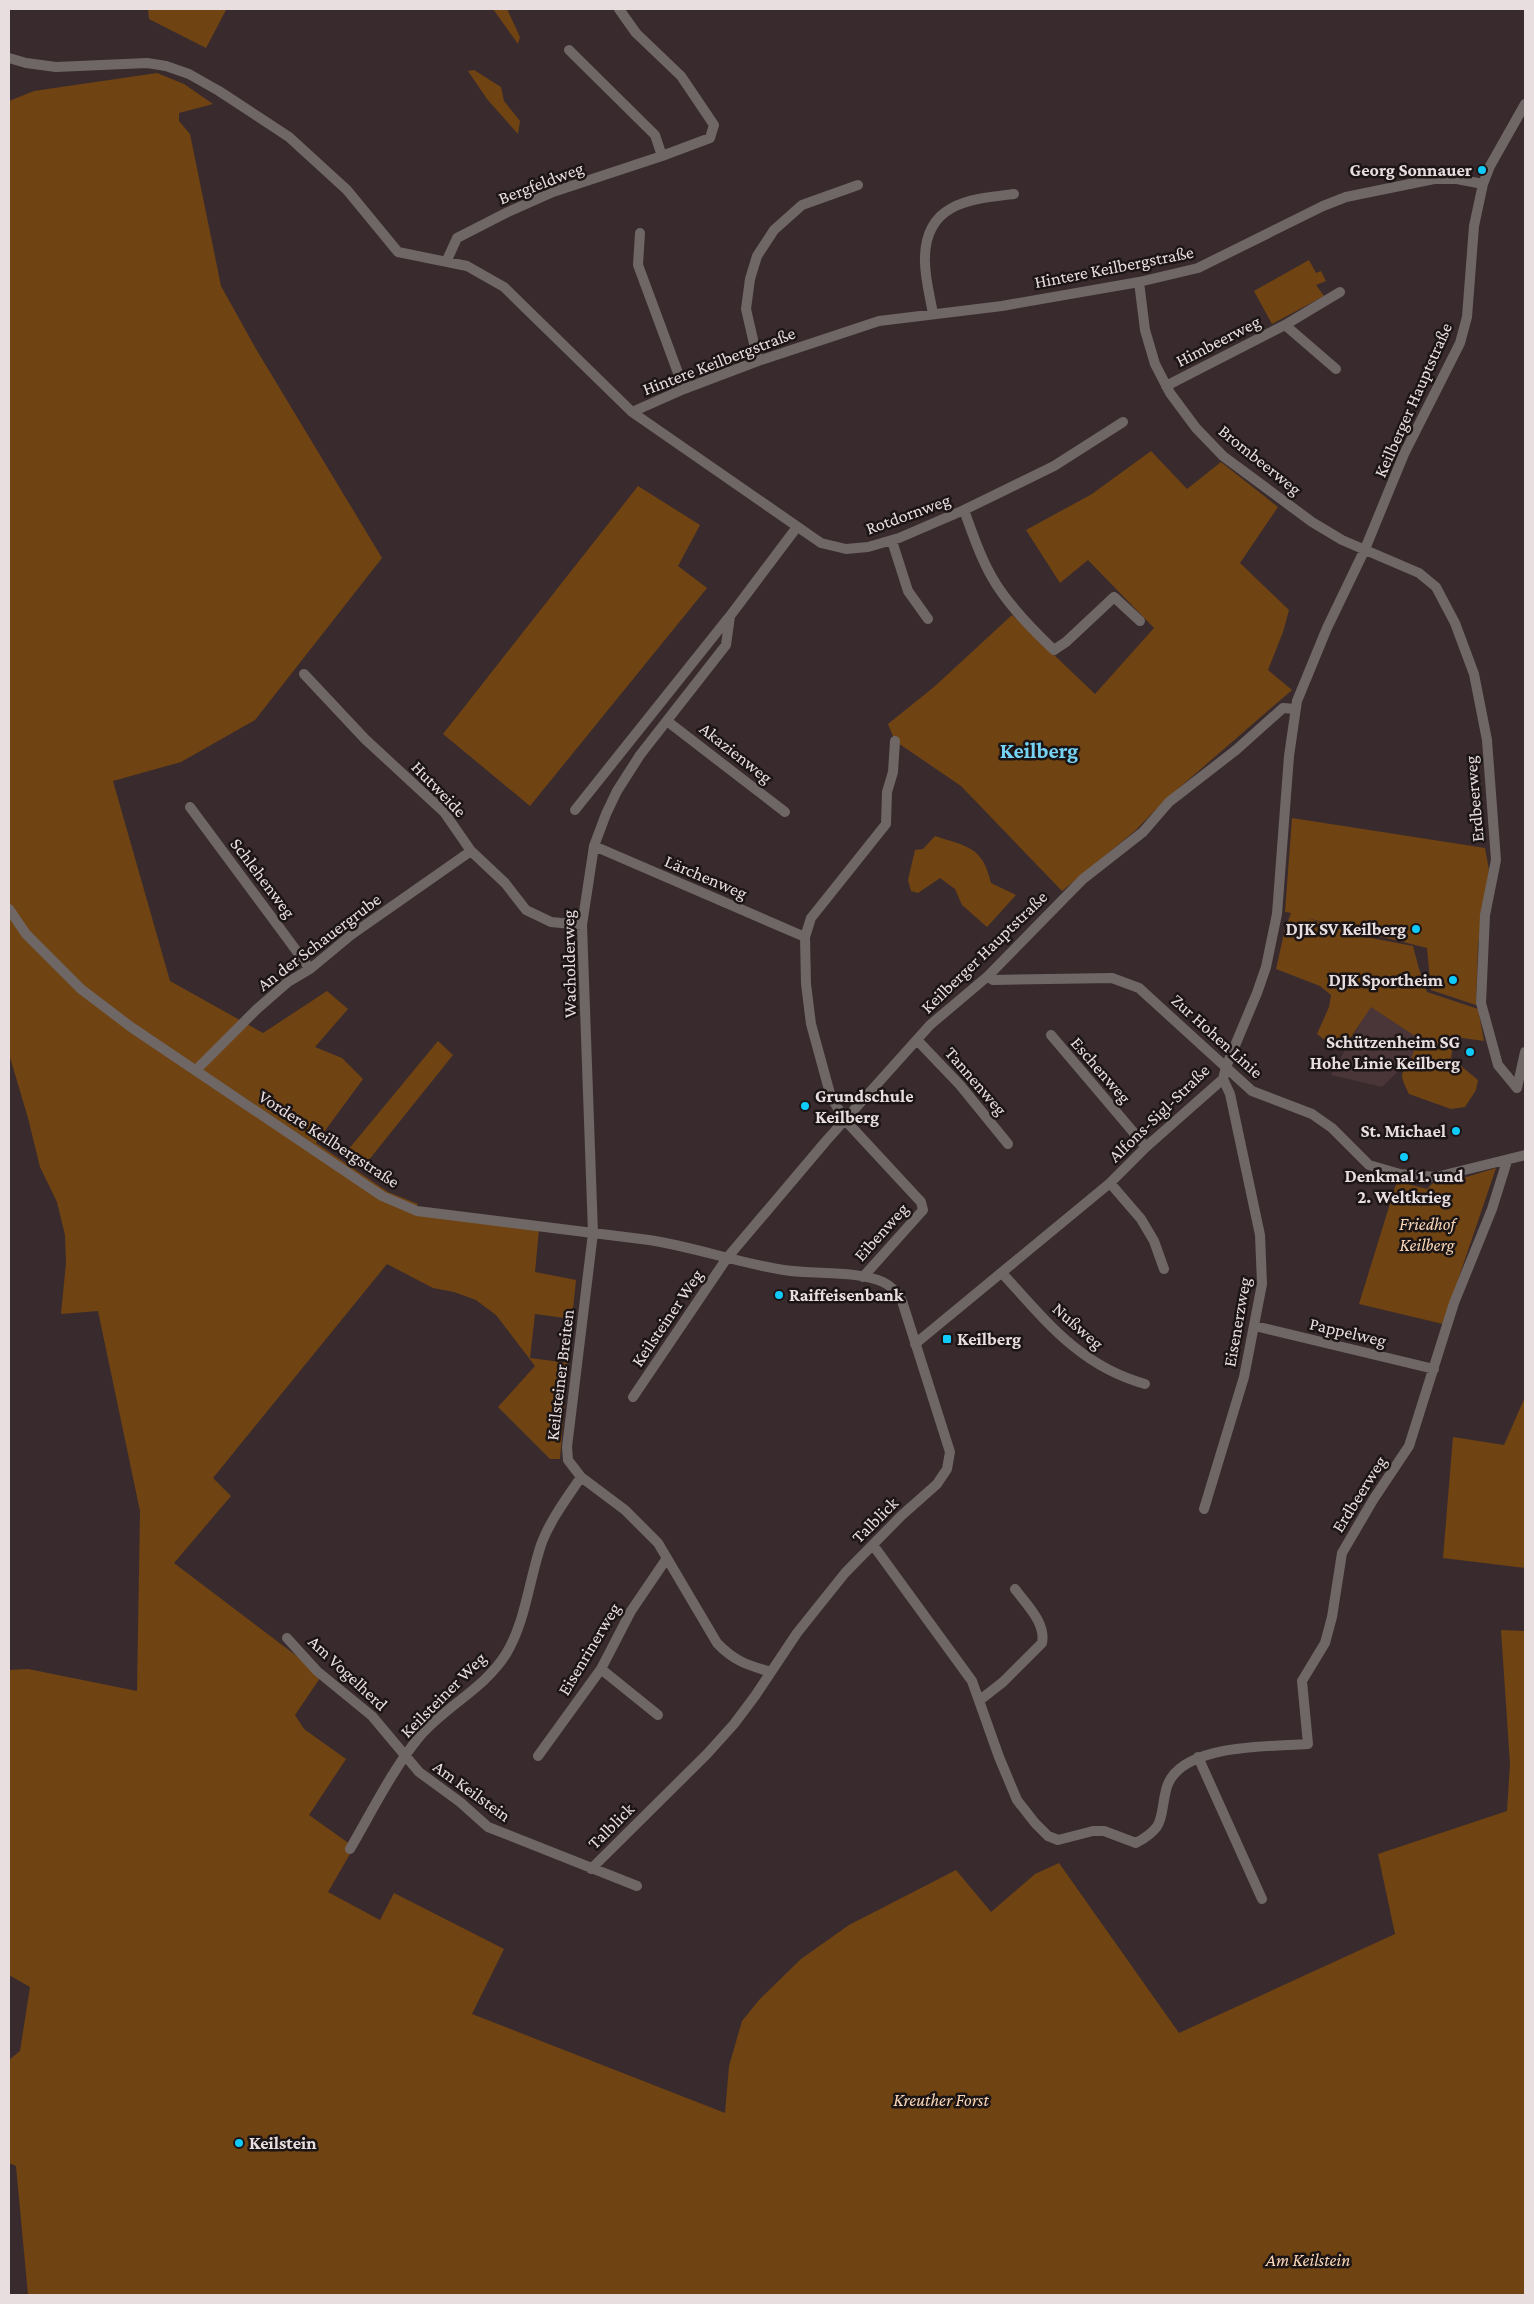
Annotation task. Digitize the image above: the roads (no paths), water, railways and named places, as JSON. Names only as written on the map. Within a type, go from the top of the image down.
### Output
[{"type":"street","name":"Bergfeldweg","points":[[447,260],[457,238],[508,212],[553,192],[710,138],[714,125],[681,76],[636,33],[619,9]]},
{"type":"street","points":[[569,50],[655,135],[662,156]]},
{"type":"street","name":"Hintere Keilbergstraße","points":[[9,58],[26,63],[56,66],[147,63],[166,66],[189,74],[289,137],[347,190],[398,252],[447,260],[467,266],[504,287],[632,412],[684,389],[758,361],[879,321],[1002,306],[1139,282],[1198,268],[1346,197],[1434,179],[1457,179],[1483,184]]},
{"type":"street","name":"Keilberger Hauptstraße","points":[[727,1258],[845,1120],[918,1041],[930,1025],[988,976],[1084,879],[1143,832],[1176,796],[1236,750],[1283,708],[1296,705],[1327,628],[1365,549],[1404,454],[1460,343],[1467,317],[1474,226],[1483,184],[1490,166],[1525,104]]},
{"type":"street","points":[[758,361],[746,309],[750,279],[756,256],[774,230],[802,205],[858,185]]},
{"type":"street","points":[[933,314],[924,257],[929,233],[937,218],[953,206],[976,198],[1014,194]]},
{"type":"street","points":[[640,233],[638,265],[684,389]]},
{"type":"street","name":"Brombeerweg","points":[[1139,282],[1145,330],[1155,364],[1166,386],[1196,428],[1223,456],[1312,522],[1342,540],[1365,549]]},
{"type":"street","name":"Himbeerweg","points":[[1166,386],[1285,325],[1340,292]]},
{"type":"street","name":"Himbeerweg","points":[[1285,325],[1336,369]]},
{"type":"street","name":"Rotdornweg","points":[[632,412],[821,543],[846,549],[868,547],[892,540],[964,510],[1054,466],[1123,422]]},
{"type":"street","points":[[964,510],[975,541],[995,583],[1029,626],[1054,650],[1066,642],[1114,597],[1140,621]]},
{"type":"street","name":"Wacholderweg","points":[[576,810],[730,616],[797,527]]},
{"type":"street","points":[[892,540],[908,591],[928,619]]},
{"type":"street","name":"Erdbeerweg","points":[[1365,549],[1419,573],[1436,587],[1454,623],[1474,674],[1487,740],[1496,860],[1485,915],[1481,1003],[1498,1065],[1517,1088],[1525,1052]]},
{"type":"street","name":"Wacholderweg","points":[[593,1232],[582,925],[594,846],[617,791],[640,755],[726,646],[730,616]]},
{"type":"street","name":"Hutweide","points":[[304,674],[365,739],[444,812],[471,851],[505,883],[526,910],[551,922],[582,925]]},
{"type":"street","name":"Alfons-Sigl-Straße","points":[[915,1344],[1110,1183],[1146,1147],[1223,1079],[1226,1067],[1258,993],[1266,967],[1277,914],[1289,756],[1296,705]]},
{"type":"street","name":"Akazienweg","points":[[667,721],[785,812]]},
{"type":"street","points":[[845,1120],[832,1097],[811,1024],[806,984],[805,937],[811,918],[886,824],[895,741]]},
{"type":"street","name":"Schlehenweg","points":[[190,808],[310,968]]},
{"type":"street","name":"Lärchenweg","points":[[594,846],[805,937]]},
{"type":"street","name":"An der Schauergrube","points":[[196,1070],[257,1009],[288,982],[471,851]]},
{"type":"street","name":"Vordere Keilbergstraße","points":[[9,910],[26,934],[82,989],[131,1027],[382,1196],[417,1211],[593,1232],[672,1244],[727,1258]]},
{"type":"street","name":"Zur Hohen Linie","points":[[988,976],[993,980],[1112,978],[1126,981],[1139,988],[1252,1091],[1312,1114],[1332,1128],[1369,1165],[1400,1174],[1436,1177],[1507,1161],[1525,1155]]},
{"type":"street","name":"Eschenweg","points":[[1051,1035],[1146,1147]]},
{"type":"street","name":"Tannenweg","points":[[918,1041],[960,1085],[1008,1144]]},
{"type":"street","name":"Eisenerzweg","points":[[1204,1509],[1244,1377],[1262,1284],[1260,1235],[1230,1094],[1223,1079]]},
{"type":"street","name":"Eibenweg","points":[[845,1120],[921,1202],[923,1210],[863,1277]]},
{"type":"street","name":"Erdbeerweg","points":[[1198,1757],[1213,1752],[1308,1744],[1302,1681],[1325,1643],[1332,1617],[1342,1553],[1373,1500],[1409,1446],[1454,1304],[1492,1209],[1507,1161]]},
{"type":"street","points":[[1110,1183],[1141,1219],[1154,1241],[1164,1269]]},
{"type":"street","name":"Keilsteiner Breiten","points":[[593,1232],[567,1447],[568,1460],[581,1477],[625,1510],[658,1543],[717,1643],[729,1656],[742,1663],[771,1672]]},
{"type":"street","name":"Talblick","points":[[591,1868],[707,1754],[734,1724],[796,1633],[820,1602],[873,1545],[937,1484],[947,1469],[950,1460],[950,1452],[902,1300],[894,1289],[883,1282],[863,1277],[785,1270],[727,1258]]},
{"type":"street","name":"Keilsteiner Weg","points":[[633,1397],[727,1258]]},
{"type":"street","name":"Nußweg","points":[[1002,1273],[1058,1334],[1081,1354],[1111,1372],[1145,1384]]},
{"type":"street","name":"Pappelweg","points":[[1255,1326],[1434,1369]]},
{"type":"street","name":"Keilsteiner Weg","points":[[350,1849],[406,1756],[421,1735],[491,1673],[506,1654],[517,1629],[543,1542],[553,1520],[581,1477]]},
{"type":"street","points":[[873,1545],[972,1681],[998,1756],[1017,1800],[1048,1836],[1058,1840],[1093,1831],[1112,1833],[1136,1843],[1152,1834],[1159,1824],[1170,1779],[1176,1770],[1198,1757],[1262,1899]]},
{"type":"street","name":"Eisenrinerweg","points":[[538,1756],[601,1669],[631,1611],[667,1558]]},
{"type":"street","points":[[980,1700],[1003,1682],[1042,1643],[1044,1635],[1042,1626],[1015,1589]]},
{"type":"street","name":"Am Vogelherd","points":[[286,1638],[317,1671],[372,1716],[406,1756]]},
{"type":"street","points":[[601,1669],[658,1715]]},
{"type":"street","name":"Am Keilstein","points":[[406,1756],[419,1772],[460,1802],[488,1827],[638,1886]]},
{"type":"place","name":"Georg Sonnauer","points":[[1482,170]]},
{"type":"place","name":"DJK SV Keilberg","points":[[1416,929]]},
{"type":"place","name":"DJK Sportheim","points":[[1453,980]]},
{"type":"place","name":"Schützenheim SG Hohe Linie Keilberg","points":[[1470,1052]]},
{"type":"place","name":"Grundschule Keilberg","points":[[805,1106]]},
{"type":"place","name":"St. Michael","points":[[1456,1131]]},
{"type":"place","name":"Denkmal 1. und 2. Weltkrieg","points":[[1404,1157]]},
{"type":"place","name":"Raiffeisenbank","points":[[779,1295]]},
{"type":"place","name":"Keilberg","points":[[947,1339]]},
{"type":"place","name":"Keilstein","points":[[239,2143]]},
{"type":"district","name":"Keilberg","points":[[1039,750]]},
{"type":"park label","name":"Friedhof Keilberg","points":[[1427,1234]]},
{"type":"park label","name":"Kreuther Forst","points":[[941,2100]]}]
